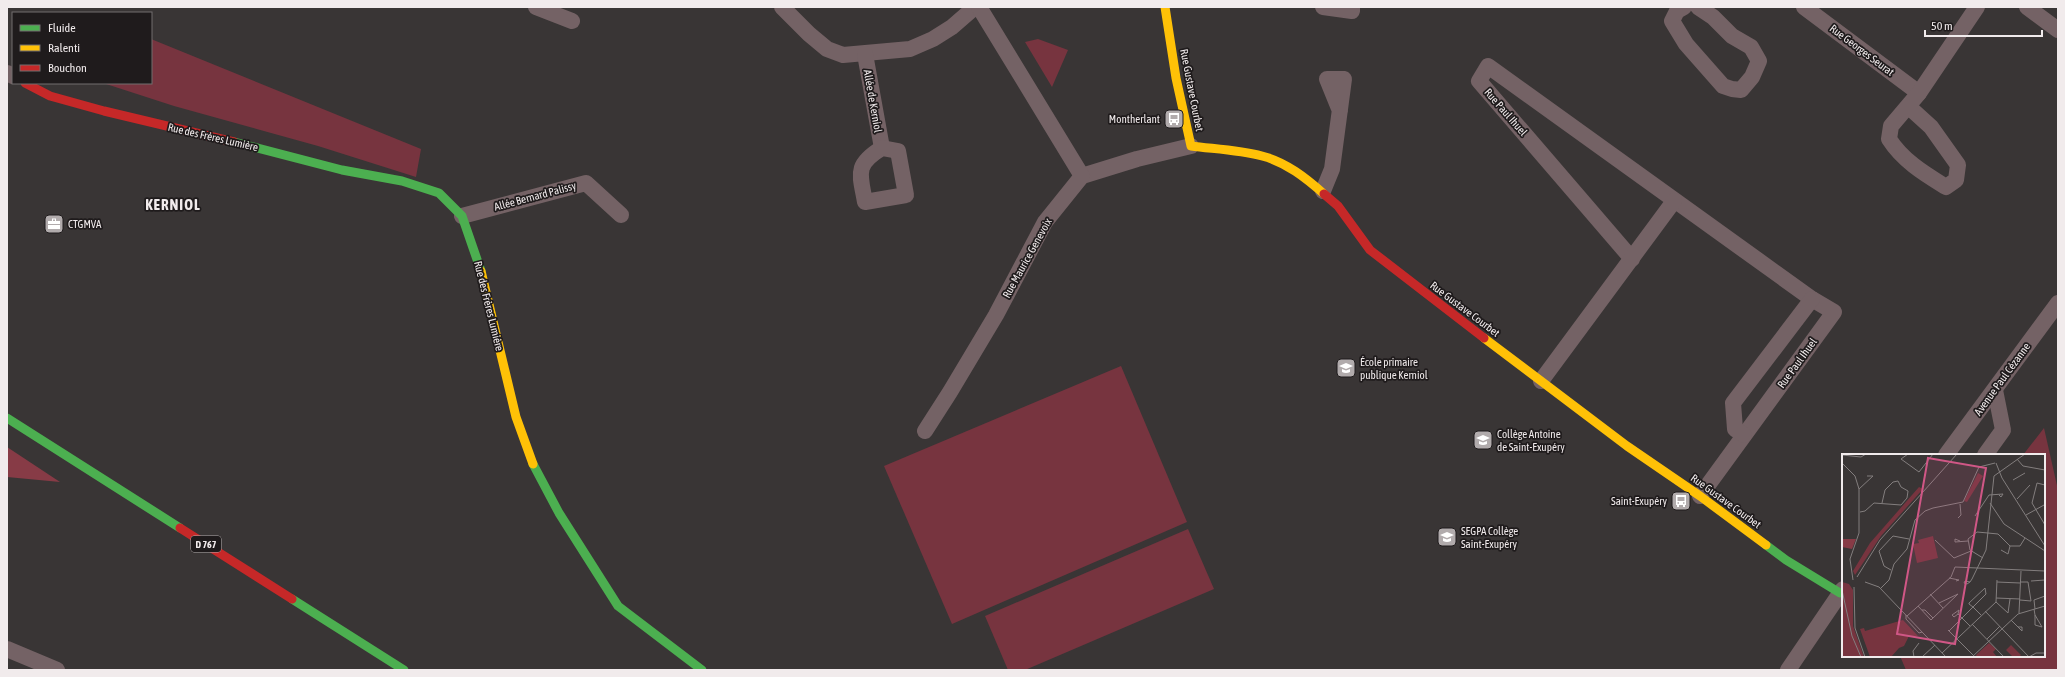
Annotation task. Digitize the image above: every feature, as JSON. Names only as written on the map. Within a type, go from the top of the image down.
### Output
[{"type":"street","points":[[536,7],[572,21]]},
{"type":"street","points":[[782,7],[809,34],[827,49],[843,55],[910,49],[927,42],[952,27],[975,7]]},
{"type":"street","points":[[979,7],[1082,176],[1137,159],[1191,146]]},
{"type":"street","name":"Rue Gustave Courbet","points":[[1165,7],[1176,78],[1191,146],[1262,156],[1285,165],[1306,178],[1323,191],[1338,206],[1370,250],[1478,336],[1541,381],[1627,446],[1700,496],[1786,560],[1842,591]]},
{"type":"street","points":[[1323,7],[1352,11],[1352,7]]},
{"type":"street","points":[[1684,7],[1677,11],[1672,22],[1686,44],[1723,86],[1741,90],[1752,77],[1759,61],[1751,47],[1732,36],[1717,12],[1698,7]]},
{"type":"street","name":"Rue Georges Seurat","points":[[1804,7],[1920,93]]},
{"type":"street","points":[[1909,107],[1931,127],[1958,165],[1956,180],[1946,187],[1922,173],[1896,150],[1889,139],[1891,126],[1920,93],[1977,7]]},
{"type":"street","points":[[2027,7],[2058,30]]},
{"type":"street","name":"Allée de Kerniol","points":[[865,54],[882,148]]},
{"type":"street","name":"Rue Paul Ihuel","points":[[1632,259],[1479,81],[1488,66],[1674,201],[1812,299],[1834,312],[1700,496]]},
{"type":"street","name":"Rue des Frères Lumière","points":[[27,84],[50,96],[96,109],[342,170],[402,182],[439,193],[462,216],[483,276],[514,412],[535,470],[559,513],[618,606],[702,670]]},
{"type":"street","points":[[1323,191],[1332,169],[1340,111]]},
{"type":"street","name":"Rue Maurice Genevoix","points":[[925,430],[950,392],[996,315],[1045,222],[1082,176]]},
{"type":"street","name":"Allée Bernard Palissy","points":[[462,216],[586,183],[621,215]]},
{"type":"street","points":[[1541,381],[1674,201]]},
{"type":"street","points":[[1744,435],[1735,429],[1733,403],[1812,299]]},
{"type":"street","name":"Avenue Paul Cézanne","points":[[1947,454],[2058,303]]},
{"type":"street","points":[[1986,454],[2003,430],[1995,390]]},
{"type":"street","name":"D 767","points":[[7,418],[404,670]]},
{"type":"street","points":[[1788,670],[1836,609],[1842,591]]},
{"type":"street","points":[[7,649],[57,670]]},
{"type":"shaded area","points":[[152,39],[421,149],[416,177],[318,146],[174,106],[106,84],[152,84]]},
{"type":"shaded area","points":[[1038,39],[1068,50],[1052,87],[1025,42]]},
{"type":"shaded area","points":[[1121,366],[1187,522],[952,624],[884,466]]},
{"type":"shaded area","points":[[2044,428],[2058,490],[2058,670],[1906,670],[1900,657],[2045,657],[2045,454],[2024,454]]},
{"type":"shaded area","points":[[7,447],[60,482],[7,477]]},
{"type":"shaded area","points":[[1188,529],[1214,589],[1025,670],[1008,670],[985,616]]},
{"type":"traffic: fast","points":[[234,142],[342,170],[402,181],[439,193],[462,216],[481,271]]},
{"type":"traffic: fast","points":[[7,418],[180,528]]},
{"type":"traffic: fast","points":[[533,464],[559,513],[618,606],[702,670]]},
{"type":"traffic: fast","points":[[1766,545],[1786,560],[1840,593]]},
{"type":"traffic: fast","points":[[292,599],[404,670]]},
{"type":"traffic: slow","points":[[1165,7],[1176,78],[1191,146],[1244,152],[1271,159],[1295,171],[1324,194]]},
{"type":"traffic: slow","points":[[481,271],[516,417],[533,464]]},
{"type":"traffic: slow","points":[[1484,338],[1627,446],[1700,496],[1766,545]]},
{"type":"traffic: jam","points":[[27,84],[50,96],[104,111],[234,142]]},
{"type":"traffic: jam","points":[[1324,194],[1338,206],[1370,250],[1484,338]]},
{"type":"traffic: jam","points":[[180,528],[292,599]]},
{"type":"place","name":"Montherlant","points":[[1174,119]]},
{"type":"place","name":"CTGMVA","points":[[54,224]]},
{"type":"place","name":"École primaire publique Kerniol","points":[[1346,368]]},
{"type":"place","name":"Collège Antoine de Saint-Exupéry","points":[[1483,440]]},
{"type":"place","name":"Saint-Exupéry","points":[[1681,501]]},
{"type":"place","name":"SEGPA Collège Saint-Exupéry","points":[[1447,537]]},
{"type":"district","name":"KERNIOL","points":[[173,205]]}]
